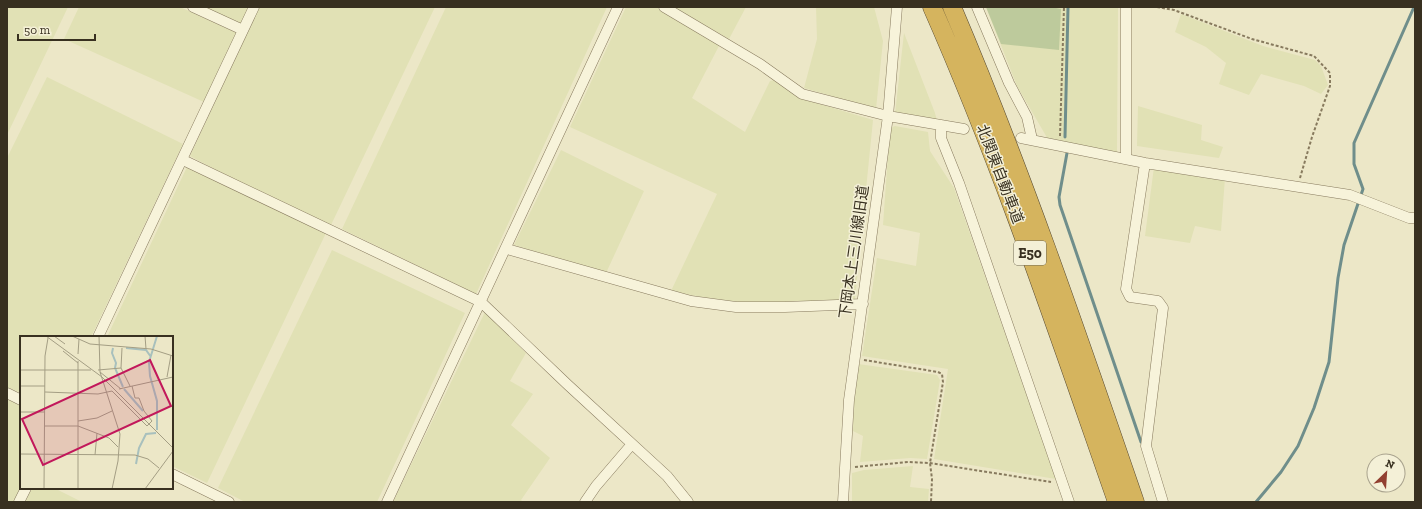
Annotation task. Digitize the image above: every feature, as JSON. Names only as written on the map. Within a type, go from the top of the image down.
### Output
[{"type":"highway","name":"北関東自動車道","points":[[932,7],[956,61],[1031,257],[1117,502]]},
{"type":"highway","name":"北関東自動車道","points":[[952,7],[1007,142],[1047,248],[1135,502]]},
{"type":"street","points":[[193,7],[243,30]]},
{"type":"street","points":[[98,336],[254,7]]},
{"type":"street","points":[[387,502],[507,249],[618,7]]},
{"type":"street","points":[[664,7],[760,64],[802,94],[888,116],[964,128]]},
{"type":"street","name":"下岡本上三川線旧道","points":[[843,502],[849,400],[888,116],[897,7]]},
{"type":"street","points":[[977,7],[1008,83],[1027,117],[1032,139]]},
{"type":"street","points":[[1126,7],[1126,158]]},
{"type":"street","points":[[942,125],[942,138],[959,183],[1069,502]]},
{"type":"street","points":[[1021,138],[1145,163],[1350,194],[1409,218],[1415,218]]},
{"type":"street","points":[[183,160],[481,302],[667,476],[688,502]]},
{"type":"street","points":[[1145,163],[1126,289],[1130,297],[1158,301],[1163,308],[1146,446],[1163,502]]},
{"type":"street","points":[[507,249],[691,301],[736,307],[862,304]]},
{"type":"street","points":[[7,393],[20,400]]},
{"type":"street","points":[[585,502],[596,486],[632,444]]},
{"type":"street","points":[[173,474],[229,502]]},
{"type":"street","points":[[19,502],[26,489]]},
{"type":"path","points":[[1060,145],[1064,7]]},
{"type":"path","points":[[1157,7],[1174,10],[1252,39],[1314,56],[1330,73],[1330,86],[1312,137],[1298,187]]},
{"type":"path","points":[[854,358],[938,372],[942,374],[943,382],[930,463],[932,479],[931,502]]},
{"type":"path","points":[[846,467],[908,462],[930,463],[1062,484]]},
{"type":"green space","points":[[7,7],[68,7],[7,135]]},
{"type":"green space","points":[[79,7],[180,7],[237,33],[204,102],[64,39]]},
{"type":"green space","points":[[201,7],[250,7],[241,25]]},
{"type":"green space","points":[[259,7],[435,7],[331,225],[190,156]]},
{"type":"green space","points":[[446,7],[607,7],[476,294],[342,229]]},
{"type":"green space","points":[[626,7],[656,7],[720,44],[692,98],[745,132],[770,81],[774,80],[800,98],[873,120],[855,299],[754,304],[701,297],[671,291],[717,194],[570,127]]},
{"type":"green space","points":[[673,7],[746,7],[729,39]]},
{"type":"green space","points":[[816,7],[874,7],[883,41],[876,109],[804,88],[817,39]]},
{"type":"green space","points":[[986,7],[1118,7],[1117,152],[1049,141],[1017,86]]},
{"type":"green space","points":[[986,7],[1051,7],[1061,9],[1059,50],[1001,44]]},
{"type":"green space","points":[[1181,14],[1263,46],[1315,60],[1321,66],[1328,85],[1321,94],[1304,86],[1261,74],[1249,95],[1219,84],[1226,63],[1206,47],[1175,32]]},
{"type":"green space","points":[[904,33],[935,113],[937,121],[895,114]]},
{"type":"green space","points":[[47,77],[183,144],[91,336],[20,336],[20,393],[7,387],[7,158]]},
{"type":"green space","points":[[1138,106],[1202,125],[1201,140],[1223,147],[1219,158],[1137,146]]},
{"type":"green space","points":[[895,126],[928,132],[930,151],[954,188],[1056,479],[934,459],[948,369],[862,356],[877,258],[916,266],[920,233],[883,225],[890,128]]},
{"type":"green space","points":[[561,150],[644,191],[606,273],[514,245]]},
{"type":"green space","points":[[187,167],[326,233],[207,483],[173,466],[173,336],[107,336]]},
{"type":"green space","points":[[1154,167],[1225,178],[1221,231],[1195,226],[1190,243],[1145,236]]},
{"type":"green space","points":[[332,250],[465,313],[377,502],[245,502],[218,488]]},
{"type":"green space","points":[[485,312],[526,353],[510,381],[533,394],[511,425],[550,458],[521,500],[523,502],[393,502]]},
{"type":"green space","points":[[858,364],[937,375],[940,380],[927,459],[910,458],[860,462],[863,436],[853,431],[854,387]]},
{"type":"green space","points":[[7,399],[20,406],[20,489],[14,502],[7,502]]},
{"type":"green space","points":[[913,466],[910,487],[929,489],[928,502],[852,502],[852,473],[864,470]]},
{"type":"green space","points":[[32,489],[56,489],[82,502],[25,502]]},
{"type":"waterway","points":[[1065,137],[1068,7]]},
{"type":"waterway","points":[[1256,502],[1281,472],[1298,446],[1314,408],[1329,362],[1338,278],[1344,245],[1363,189],[1354,164],[1354,143],[1414,7]]},
{"type":"waterway","points":[[1067,153],[1059,197],[1060,205],[1141,442]]}]
